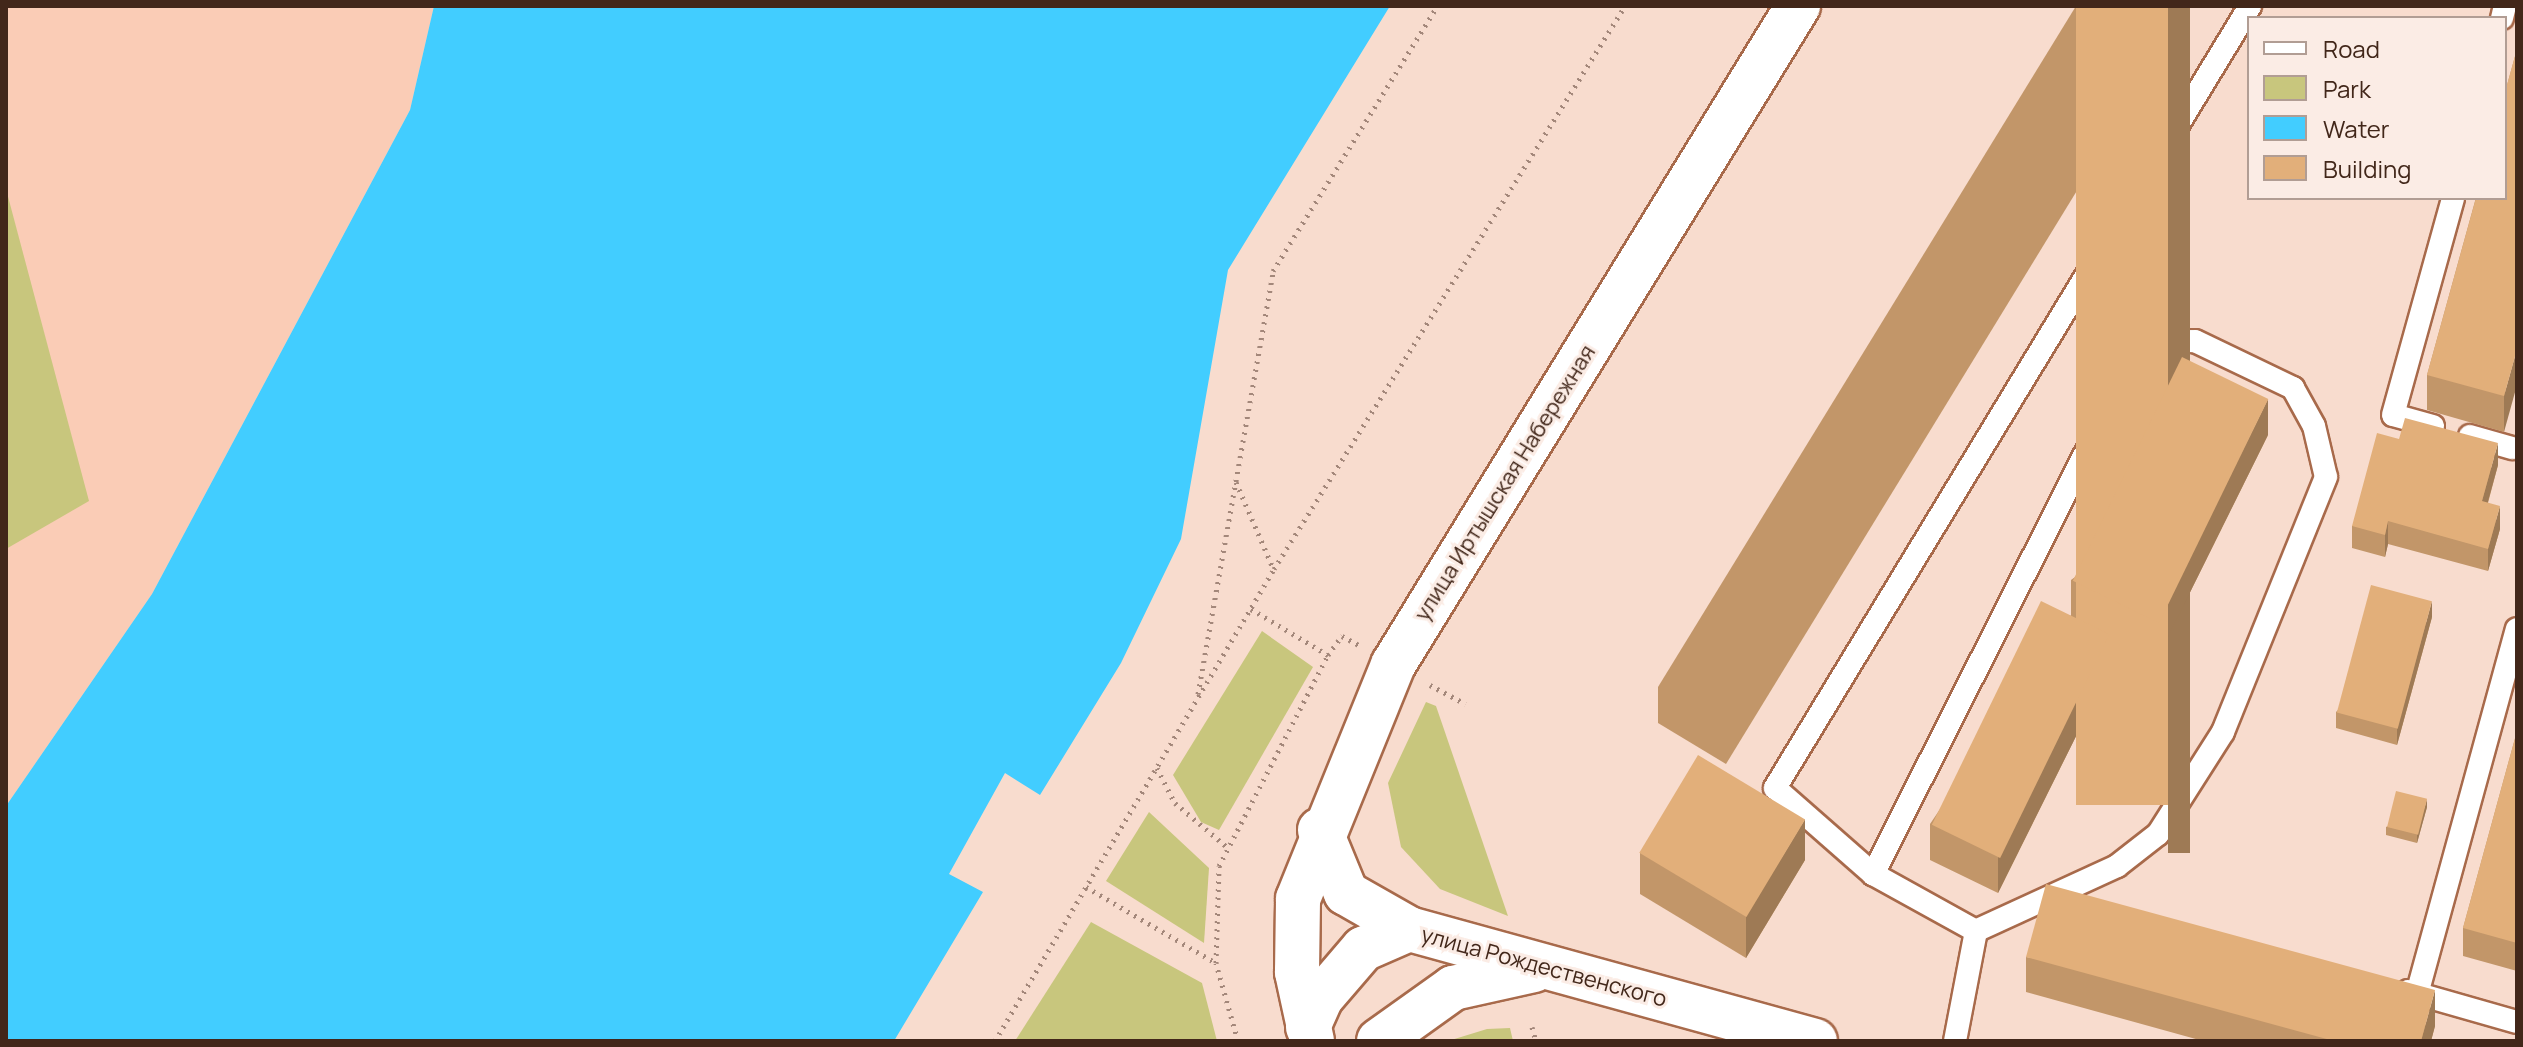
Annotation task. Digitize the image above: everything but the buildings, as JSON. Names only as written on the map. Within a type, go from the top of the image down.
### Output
[{"type":"main road","name":"улица Иртышская Набережная","points":[[1306,1020],[1298,899],[1320,830],[1393,665],[1798,6]]},
{"type":"main road","name":"улица Рождественского","points":[[1320,830],[1346,893],[1409,929],[1815,1041]]},
{"type":"main road","points":[[1306,1020],[1363,949],[1409,929]]},
{"type":"main road","points":[[1379,1041],[1453,988],[1548,968]]},
{"type":"lane","points":[[1976,931],[1873,874],[1775,788],[2250,6]]},
{"type":"lane","points":[[2452,200],[2393,415],[2512,448]]},
{"type":"lane","points":[[1873,874],[2133,359],[2160,340],[2195,341],[2293,388],[2314,426],[2326,477],[2223,732],[2158,834],[2117,866],[1976,931]]},
{"type":"lane","points":[[2417,994],[2517,629]]},
{"type":"lane","points":[[2056,895],[2086,903]]},
{"type":"lane","points":[[1955,1041],[1976,931]]},
{"type":"lane","points":[[2387,985],[2510,1027]]},
{"type":"path","points":[[1197,699],[1273,271],[1437,6]]},
{"type":"path","points":[[995,1041],[1274,569],[1625,6]]},
{"type":"path","points":[[1236,481],[1274,569]]},
{"type":"path","points":[[1251,609],[1328,655]]},
{"type":"path","points":[[1238,1041],[1216,963],[1214,904],[1227,847],[1328,655],[1342,636]]},
{"type":"path","points":[[1157,767],[1175,803],[1227,847]]},
{"type":"path","points":[[1086,887],[1216,963]]},
{"type":"path","points":[[1532,1027],[1536,1041]]},
{"type":"shaded area","points":[[6,6],[434,6],[410,110],[152,594],[6,806]]},
{"type":"green space","points":[[6,189],[89,501],[6,549]]},
{"type":"green space","points":[[1262,631],[1313,667],[1219,830],[1201,822],[1173,775]]},
{"type":"green space","points":[[1426,702],[1436,706],[1508,916],[1440,889],[1401,847],[1388,783]]},
{"type":"green space","points":[[1149,812],[1209,868],[1204,943],[1106,881]]},
{"type":"green space","points":[[1091,922],[1202,983],[1217,1041],[1015,1041]]},
{"type":"green space","points":[[1510,1028],[1513,1041],[1448,1041],[1487,1029]]},
{"type":"water","points":[[434,6],[1390,6],[1228,270],[1181,539],[1121,663],[1040,795],[1005,773],[949,874],[983,892],[894,1041],[6,1041],[6,806],[152,594],[410,110]]}]
